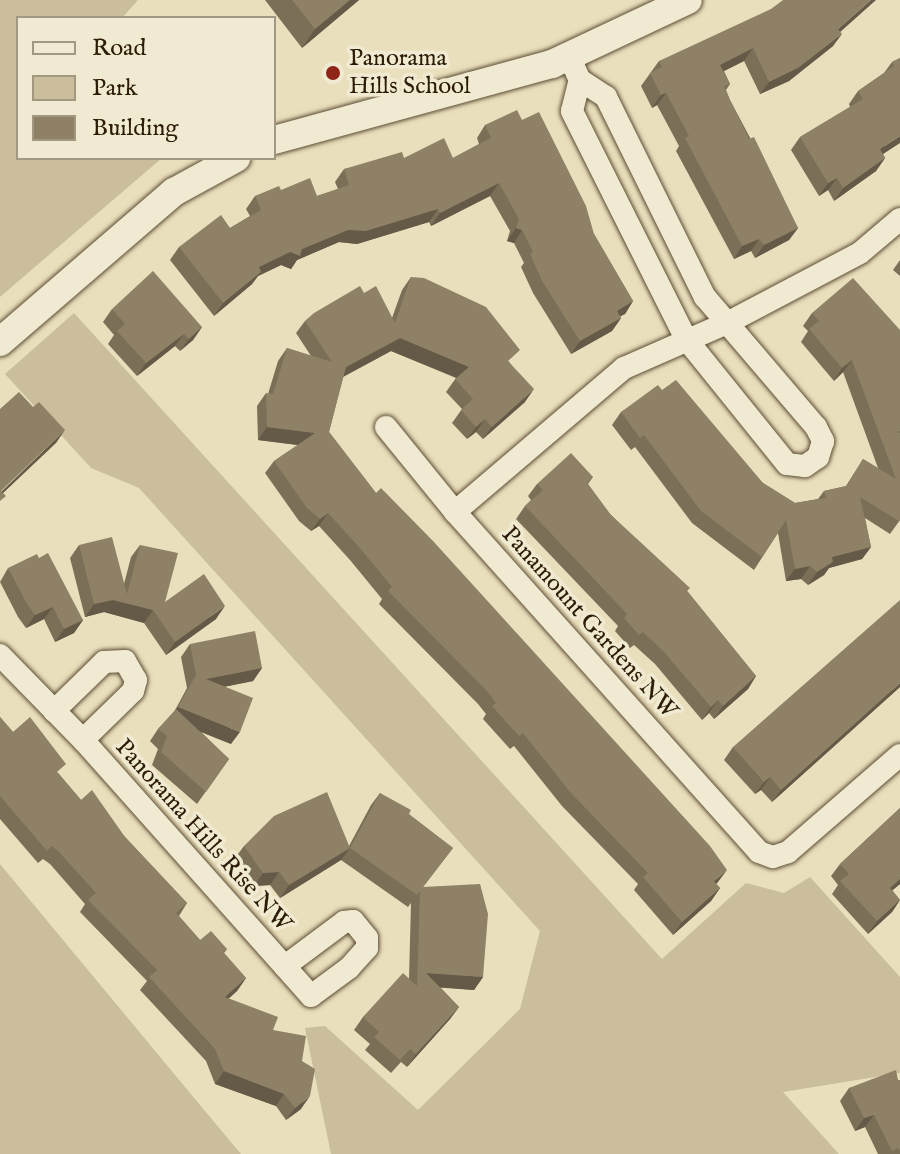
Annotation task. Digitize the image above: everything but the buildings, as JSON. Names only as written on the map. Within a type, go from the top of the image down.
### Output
[{"type":"street","points":[[276,140],[575,69],[688,0]]},
{"type":"street","points":[[575,69],[606,97],[705,297],[729,322],[823,441],[818,457],[805,466],[787,464],[686,339],[572,111],[575,69]]},
{"type":"street","points":[[0,342],[174,192],[232,160]]},
{"type":"street","points":[[455,512],[624,368],[729,322],[860,253],[900,219]]},
{"type":"street","name":"Panamount Gardens NW","points":[[386,427],[455,512],[759,852],[773,857],[788,852],[900,755]]},
{"type":"street","name":"Panorama Hills Rise NW","points":[[0,655],[83,740],[285,966]]},
{"type":"street","name":"Panorama Hills Rise NW","points":[[54,711],[104,662],[125,661],[136,680],[133,691],[83,740]]},
{"type":"green space","points":[[0,0],[138,0],[124,16],[16,16],[16,160],[160,160],[0,297]]},
{"type":"green space","points":[[74,313],[662,959],[746,883],[784,893],[810,877],[900,977],[900,1073],[783,1092],[839,1154],[331,1154],[305,1028],[325,1026],[418,1110],[520,1009],[540,931],[139,488],[91,468],[5,374]]},
{"type":"green space","points":[[0,864],[195,1099],[241,1154],[0,1154]]},
{"type":"place","name":"Panorama Hills School","points":[[333,73]]}]
